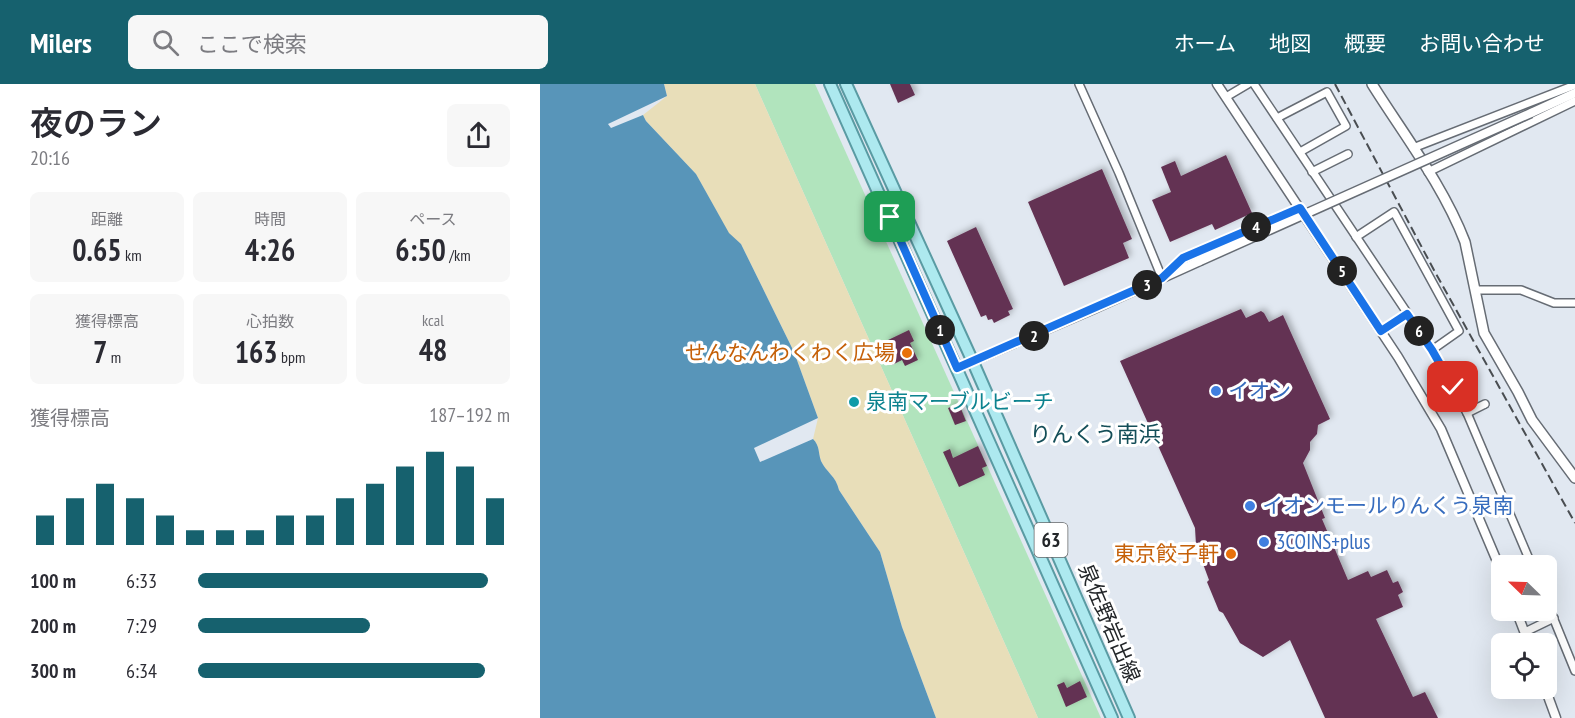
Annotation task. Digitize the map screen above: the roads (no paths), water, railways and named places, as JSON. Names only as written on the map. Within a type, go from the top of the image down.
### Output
[{"type":"main road","name":"泉佐野岩出線","points":[[831,84],[1112,718]]},
{"type":"main road","name":"泉佐野岩出線","points":[[846,84],[973,362],[1129,718]]},
{"type":"main road","points":[[1372,84],[1428,172],[1460,228],[1484,333],[1532,420],[1575,478]]},
{"type":"street","points":[[1079,84],[1119,172],[1162,278]]},
{"type":"street","points":[[1217,84],[1381,331],[1441,429],[1494,555]]},
{"type":"street","points":[[1226,97],[1248,84]]},
{"type":"street","points":[[1254,84],[1432,350],[1467,413],[1527,555]]},
{"type":"street","points":[[1413,148],[1575,85]]},
{"type":"street","points":[[1278,118],[1327,92],[1347,126],[1300,152]]},
{"type":"street","points":[[957,368],[1575,93]]},
{"type":"street","points":[[1428,172],[1575,101]]},
{"type":"street","points":[[1312,172],[1348,154]]},
{"type":"street","points":[[1162,278],[1183,258],[1300,208]]},
{"type":"street","points":[[1356,237],[1394,212],[1459,332],[1432,350]]},
{"type":"street","points":[[1475,290],[1521,290],[1554,303],[1575,303]]},
{"type":"street","points":[[1381,331],[1407,314]]},
{"type":"street","points":[[1453,387],[1471,378]]},
{"type":"street","points":[[1467,413],[1485,404]]},
{"type":"street","points":[[1520,621],[1524,632],[1548,621]]},
{"type":"street","points":[[1555,621],[1575,672]]},
{"type":"street","points":[[1549,699],[1556,718]]},
{"type":"water","points":[[540,84],[664,84],[667,96],[608,124],[611,128],[643,115],[696,174],[729,233],[741,244],[794,352],[818,418],[754,448],[760,462],[813,439],[823,465],[836,481],[839,490],[880,552],[902,627],[936,718],[540,718]]},
{"type":"railway","points":[[1335,84],[1435,272],[1575,523]]},
{"type":"place","name":"せんなんわくわく広場","points":[[907,353]]},
{"type":"place","name":"イオン","points":[[1216,391]]},
{"type":"place","name":"泉南マーブルビーチ","points":[[854,402]]},
{"type":"place","name":"イオンモールりんくう泉南","points":[[1250,506]]},
{"type":"place","name":"3COINS+plus","points":[[1264,542]]},
{"type":"place","name":"東京餃子軒","points":[[1231,554]]},
{"type":"district","name":"りんくう南浜","points":[[1095,434]]}]
